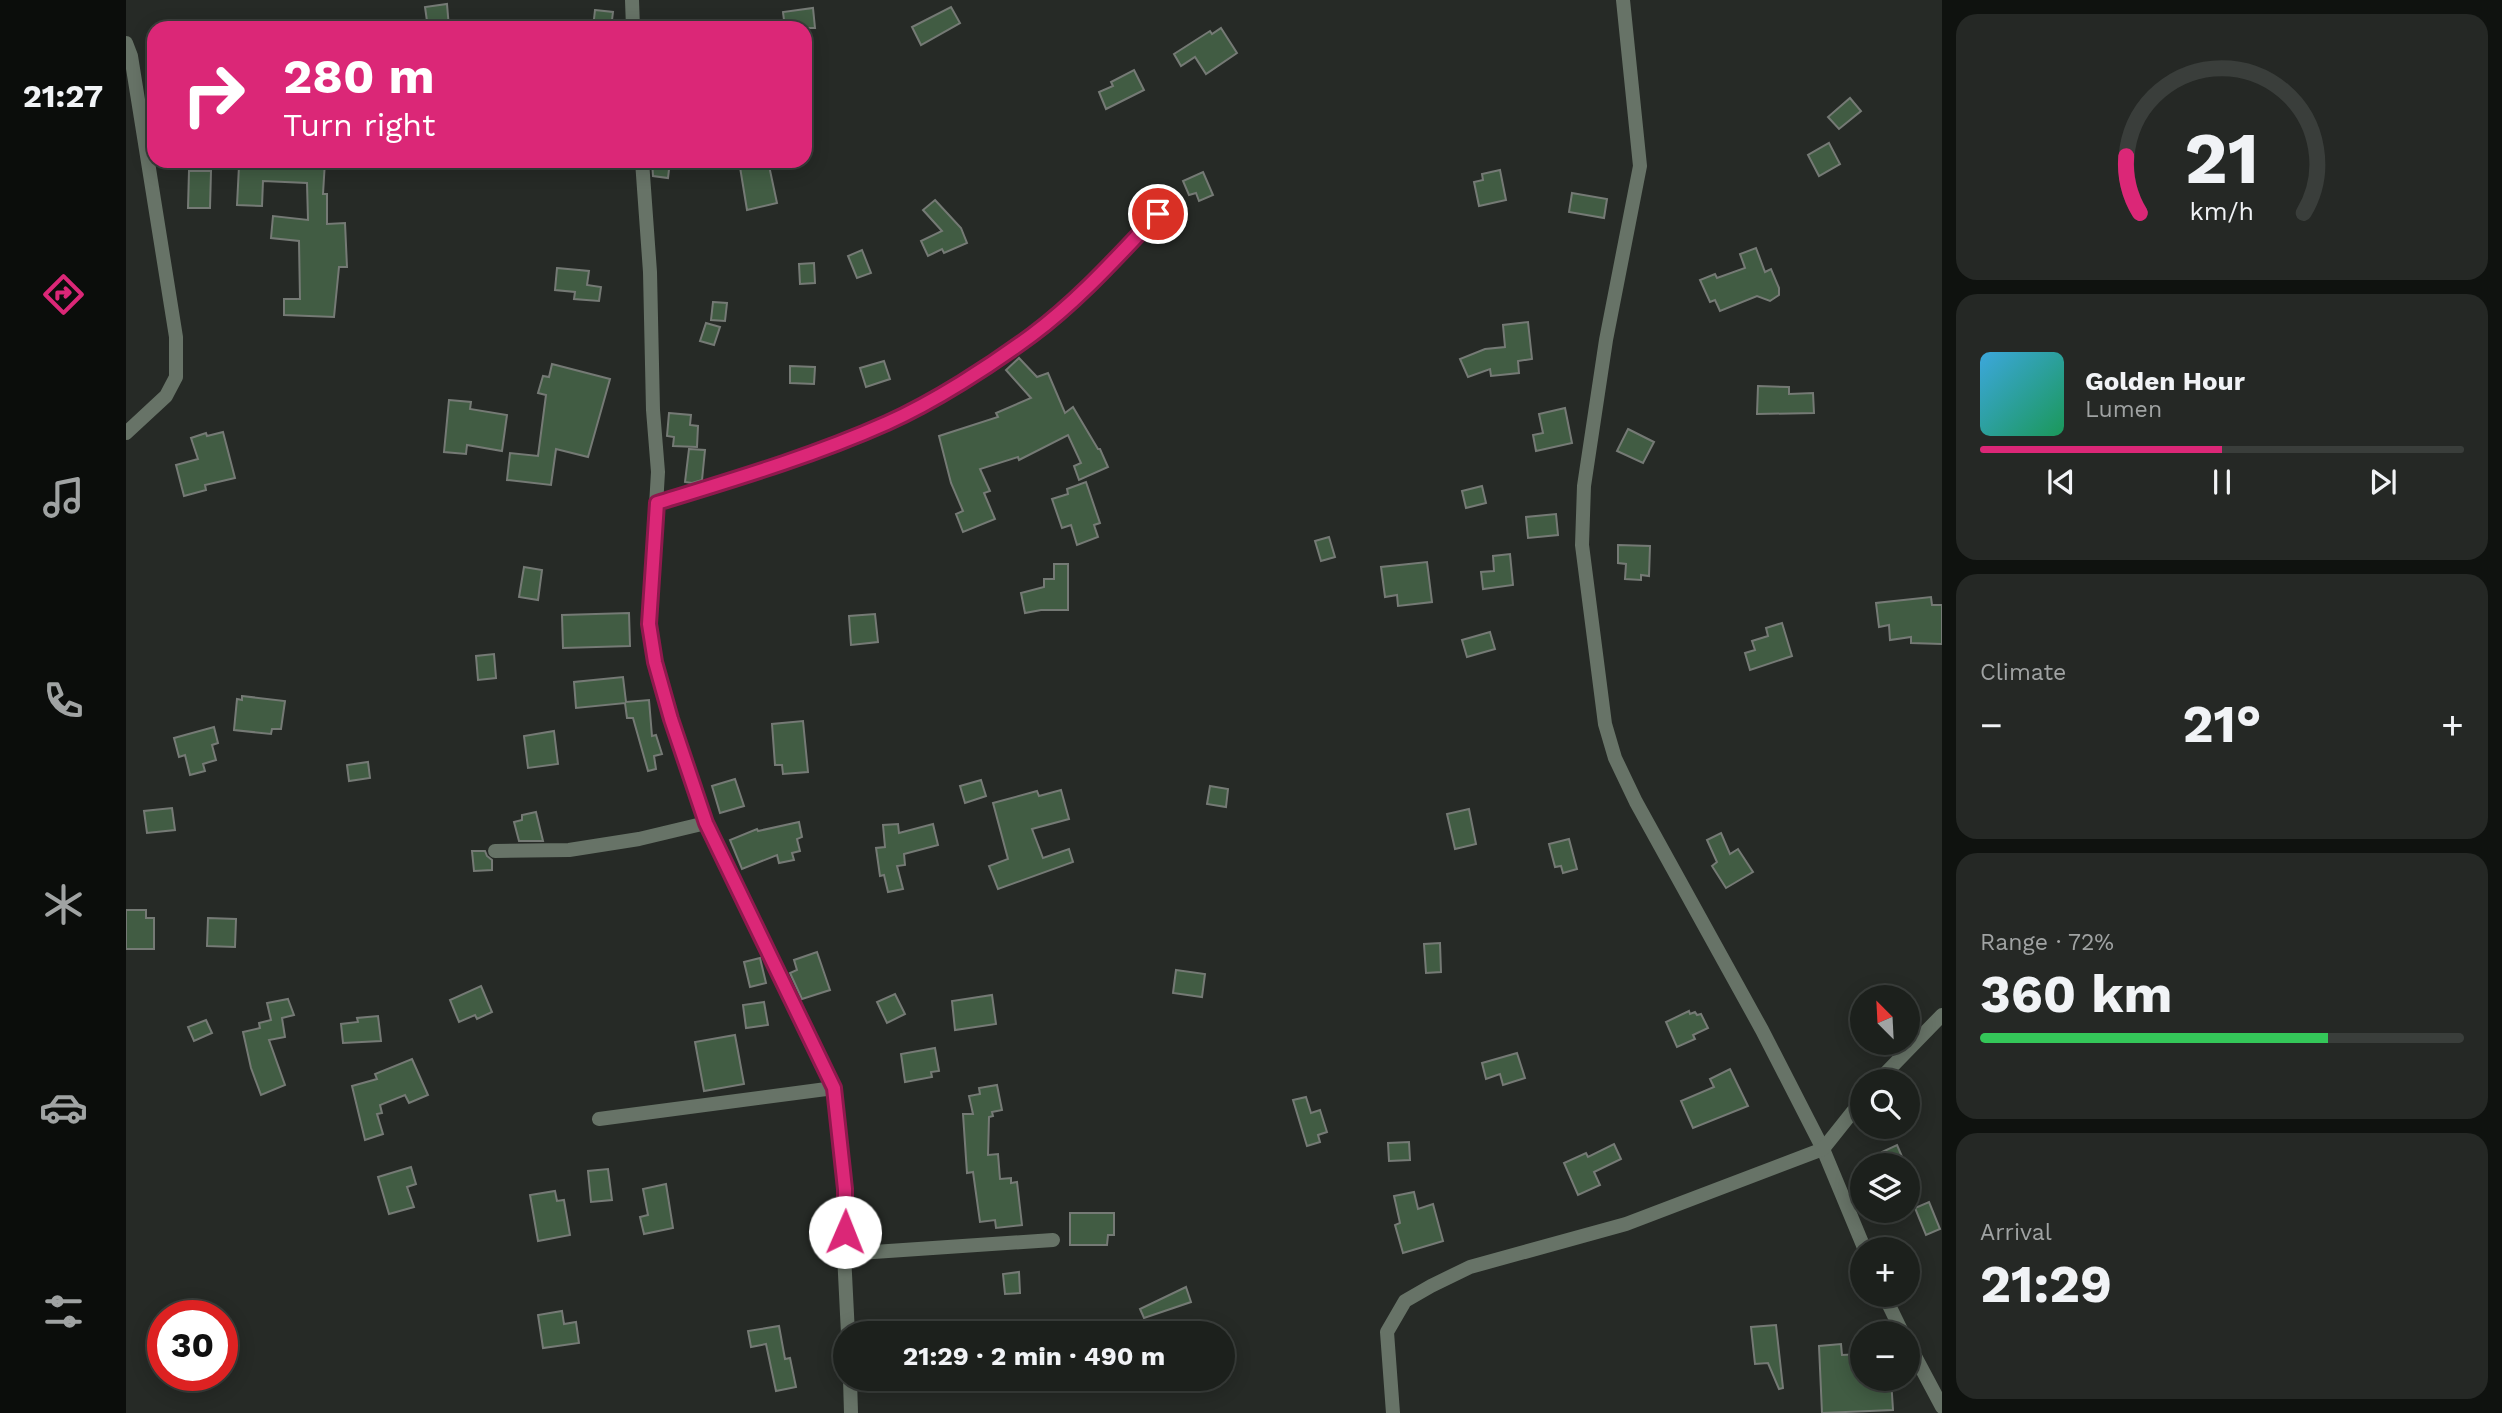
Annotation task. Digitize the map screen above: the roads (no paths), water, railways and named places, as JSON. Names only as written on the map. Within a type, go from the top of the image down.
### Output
[{"type":"street","points":[[632,0],[633,21]]},
{"type":"street","points":[[1623,0],[1640,166],[1606,340],[1586,472],[1582,545],[1605,724],[1615,758],[1636,802],[1762,1030],[1823,1149],[1860,1237]]},
{"type":"street","points":[[126,43],[131,56],[147,147]]},
{"type":"street","points":[[126,433],[166,396],[176,377],[176,337],[150,168]]},
{"type":"street","points":[[643,168],[650,272],[653,410],[658,472],[649,624],[655,662],[706,823],[834,1088],[845,1189],[844,1254],[847,1321]]},
{"type":"street","points":[[657,503],[794,460],[889,422],[950,388],[1032,335],[1087,289],[1158,214]]},
{"type":"street","points":[[495,851],[569,850],[639,839],[706,823]]},
{"type":"street","points":[[1890,1069],[1942,1016]]},
{"type":"street","points":[[599,1119],[834,1088]]},
{"type":"street","points":[[1393,1413],[1387,1332],[1405,1301],[1470,1267],[1626,1224],[1823,1149],[1850,1115]]},
{"type":"street","points":[[844,1254],[1053,1240]]},
{"type":"street","points":[[1920,1366],[1942,1407]]},
{"type":"street","points":[[850,1391],[851,1413]]}]
